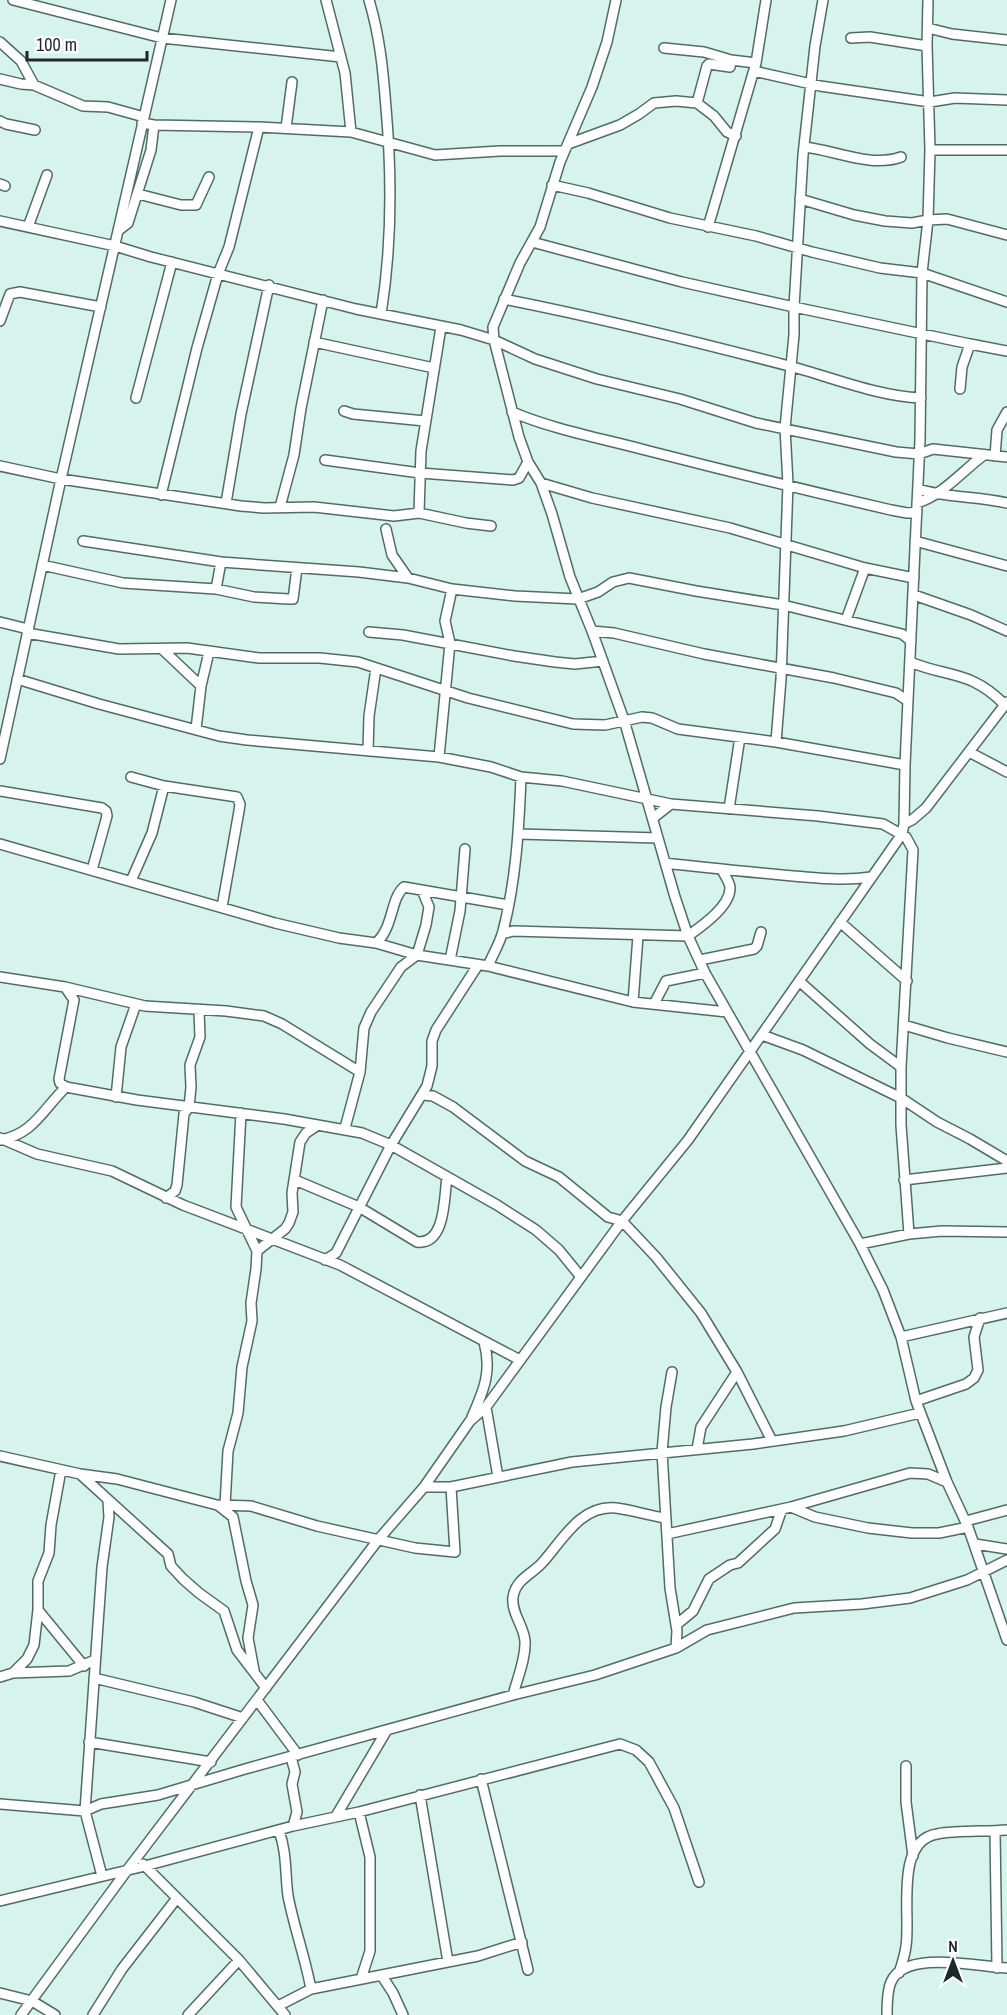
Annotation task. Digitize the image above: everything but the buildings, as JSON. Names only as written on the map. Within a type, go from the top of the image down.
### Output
[{"type":"street","points":[[13,0],[162,38],[342,57]]},
{"type":"street","points":[[0,759],[61,479],[171,0]]},
{"type":"street","points":[[326,0],[342,57],[351,132]]},
{"type":"street","points":[[369,0],[380,44],[389,142],[389,268],[381,314]]},
{"type":"street","points":[[615,0],[603,55],[552,185],[540,227],[504,299],[493,327],[494,340],[512,412],[528,462],[541,483],[578,598],[624,720],[688,936],[726,1012],[860,1244],[883,1290],[900,1337],[920,1413],[947,1482],[975,1544],[1007,1639]]},
{"type":"street","points":[[708,227],[755,67],[766,0]]},
{"type":"street","points":[[776,742],[788,484],[785,428],[791,366],[804,147],[815,46],[823,0]]},
{"type":"street","points":[[21,2015],[128,1869],[378,1540],[423,1487],[471,1421],[486,1407],[622,1221],[688,1140],[902,834],[910,662],[908,636],[914,596],[918,489],[922,273],[928,220],[930,102],[927,46],[930,0]]},
{"type":"street","points":[[928,28],[952,34],[1007,40]]},
{"type":"street","points":[[851,38],[870,37],[927,46]]},
{"type":"street","points":[[0,42],[21,61],[33,85]]},
{"type":"street","points":[[664,48],[704,52],[820,86],[930,102],[955,98],[1007,100]]},
{"type":"street","points":[[697,103],[707,66],[709,64],[730,67],[732,60]]},
{"type":"street","points":[[0,79],[33,85],[83,106],[108,108],[154,125],[351,132],[435,155],[566,148],[620,125],[654,103],[676,101],[697,103],[714,116],[726,132],[736,136]]},
{"type":"street","points":[[286,128],[292,82]]},
{"type":"street","points":[[0,120],[6,124],[35,130]]},
{"type":"street","points":[[119,230],[128,223],[138,194],[151,150],[154,125]]},
{"type":"street","points":[[161,495],[197,348],[218,274],[229,247],[259,127]]},
{"type":"street","points":[[804,147],[873,160],[890,161],[902,157]]},
{"type":"street","points":[[930,150],[1007,150]]},
{"type":"street","points":[[28,227],[47,175]]},
{"type":"street","points":[[138,194],[181,205],[196,205],[209,177]]},
{"type":"street","points":[[552,185],[708,227],[756,236],[798,249],[880,268],[922,273],[1007,302]]},
{"type":"street","points":[[800,199],[854,215],[885,221],[912,223],[928,220],[958,221],[1007,235]]},
{"type":"street","points":[[0,220],[115,246],[381,314],[461,330],[494,340],[535,359],[597,379],[680,399],[756,423],[865,447],[919,454],[933,449],[1007,458]]},
{"type":"street","points":[[532,242],[682,282],[922,335],[1007,351]]},
{"type":"street","points":[[136,398],[172,262]]},
{"type":"street","points":[[226,503],[241,414],[269,285]]},
{"type":"street","points":[[0,321],[10,294],[20,292],[101,307]]},
{"type":"street","points":[[504,299],[592,317],[791,366],[879,392],[907,398],[921,398]]},
{"type":"street","points":[[280,507],[294,455],[323,300]]},
{"type":"street","points":[[419,513],[425,421],[441,327]]},
{"type":"street","points":[[314,342],[434,368]]},
{"type":"street","points":[[960,389],[962,367],[970,344]]},
{"type":"street","points":[[344,411],[353,414],[425,421]]},
{"type":"street","points":[[512,412],[541,424],[710,468],[907,513],[936,495],[984,455]]},
{"type":"street","points":[[995,456],[998,430],[1007,412]]},
{"type":"street","points":[[325,460],[420,473],[513,480],[519,478],[528,462]]},
{"type":"street","points":[[0,466],[61,479],[254,508],[314,507],[394,516],[419,513],[492,526]]},
{"type":"street","points":[[541,483],[592,498],[729,528],[865,568],[914,578]]},
{"type":"street","points":[[918,489],[936,495],[984,498],[1007,503]]},
{"type":"street","points":[[377,515],[386,529],[392,555],[408,578]]},
{"type":"street","points":[[386,529],[394,516]]},
{"type":"street","points":[[915,541],[1007,566]]},
{"type":"street","points":[[83,542],[221,562],[408,578],[452,589],[516,596],[578,598],[598,592],[613,582],[629,578],[783,605],[908,636]]},
{"type":"street","points":[[216,589],[221,562]]},
{"type":"street","points":[[42,565],[123,584],[216,589],[254,597],[293,599],[297,568]]},
{"type":"street","points":[[846,620],[865,568]]},
{"type":"street","points":[[439,757],[450,643],[445,621],[452,589]]},
{"type":"street","points":[[914,596],[971,615],[1007,631]]},
{"type":"street","points":[[783,618],[800,611]]},
{"type":"street","points":[[0,622],[27,631],[119,649],[187,648],[259,658],[340,660],[376,668],[444,691],[573,724],[596,726],[642,717],[652,718],[678,729],[776,742],[905,765]]},
{"type":"street","points":[[592,631],[614,633],[704,654],[781,667],[896,693],[908,701]]},
{"type":"street","points":[[369,632],[450,643],[555,662],[575,664],[603,662]]},
{"type":"street","points":[[162,649],[201,686]]},
{"type":"street","points":[[196,729],[201,686],[209,652]]},
{"type":"street","points":[[904,824],[926,808],[1005,707],[994,694],[970,679],[910,662]]},
{"type":"street","points":[[368,751],[369,716],[376,668]]},
{"type":"street","points":[[17,679],[85,700],[247,740],[439,757],[491,767],[521,777],[562,781],[671,804],[844,818],[883,824],[902,834],[909,841],[913,850],[901,1067],[904,1180],[909,1234]]},
{"type":"street","points":[[896,693],[909,689]]},
{"type":"street","points":[[613,723],[619,707]]},
{"type":"street","points":[[729,809],[740,737]]},
{"type":"street","points":[[969,752],[1007,772]]},
{"type":"street","points":[[131,777],[164,786],[234,796],[239,800],[222,907]]},
{"type":"street","points":[[488,966],[506,930],[519,834],[521,777]]},
{"type":"street","points":[[131,881],[152,833],[164,786]]},
{"type":"street","points":[[0,791],[102,808],[106,811],[107,816],[92,870]]},
{"type":"street","points":[[640,837],[671,804]]},
{"type":"street","points":[[519,834],[658,838]]},
{"type":"street","points":[[0,844],[317,933],[376,943],[417,955],[488,966],[633,1002],[726,1012]]},
{"type":"street","points":[[450,960],[465,849]]},
{"type":"street","points":[[665,863],[837,880],[871,877]]},
{"type":"street","points":[[506,930],[688,936],[708,922],[728,897],[729,883],[722,870]]},
{"type":"street","points":[[376,943],[385,935],[400,890],[404,887],[508,905]]},
{"type":"street","points":[[345,1128],[360,1072],[364,1028],[371,1012],[401,966],[417,955],[429,907],[422,890]]},
{"type":"street","points":[[840,922],[907,981]]},
{"type":"street","points":[[700,960],[754,949],[761,932]]},
{"type":"street","points":[[385,935],[394,948],[401,966]]},
{"type":"street","points":[[633,1002],[638,936]]},
{"type":"street","points":[[325,1260],[333,1257],[391,1145],[428,1092],[432,1066],[432,1041],[436,1030],[478,965]]},
{"type":"street","points":[[654,1004],[666,981],[705,973]]},
{"type":"street","points":[[0,977],[65,987],[136,1004],[264,1016],[282,1024],[360,1072]]},
{"type":"street","points":[[799,981],[870,1044],[901,1067]]},
{"type":"street","points":[[65,987],[74,999],[58,1079],[66,1087],[189,1107],[345,1128],[362,1133],[391,1145],[497,1205],[546,1238],[572,1263],[581,1277]]},
{"type":"street","points":[[707,1009],[717,994]]},
{"type":"street","points":[[116,1096],[121,1047],[136,1004]]},
{"type":"street","points":[[165,1198],[176,1191],[184,1119],[189,1107],[190,1065],[200,1037],[199,1011]]},
{"type":"street","points":[[903,1025],[1007,1052]]},
{"type":"street","points":[[762,1035],[803,1050],[901,1098],[937,1122],[1007,1161]]},
{"type":"street","points":[[1,1139],[25,1132],[34,1125],[66,1087]]},
{"type":"street","points":[[428,1092],[474,1120],[525,1161],[559,1177],[608,1217],[622,1221],[656,1257],[701,1313],[737,1372],[772,1441]]},
{"type":"street","points":[[221,1505],[228,1451],[238,1413],[242,1367],[252,1321],[251,1303],[257,1251],[238,1215],[235,1200],[241,1113]]},
{"type":"street","points":[[257,1251],[285,1229],[289,1223],[300,1142],[306,1133],[318,1125]]},
{"type":"street","points":[[1,1139],[62,1161],[101,1167],[165,1198],[340,1266],[520,1360]]},
{"type":"street","points":[[904,1180],[1007,1168]]},
{"type":"street","points":[[295,1180],[358,1207],[417,1242],[424,1243],[431,1240],[440,1224],[447,1176]]},
{"type":"street","points":[[860,1244],[909,1234],[956,1230],[1007,1232]]},
{"type":"street","points":[[339,1247],[340,1266]]},
{"type":"street","points":[[900,1337],[1007,1313]]},
{"type":"street","points":[[916,1401],[966,1384],[974,1378],[978,1370],[974,1337],[980,1318]]},
{"type":"street","points":[[471,1421],[489,1369],[484,1342]]},
{"type":"street","points":[[672,1372],[662,1452],[676,1648]]},
{"type":"street","points":[[697,1449],[701,1427],[737,1372]]},
{"type":"street","points":[[486,1407],[498,1477]]},
{"type":"street","points":[[423,1487],[452,1487],[572,1461],[772,1441],[844,1431],[920,1413]]},
{"type":"street","points":[[0,1456],[117,1479],[221,1505],[251,1506],[301,1522],[415,1548],[455,1552],[452,1487]]},
{"type":"street","points":[[13,1673],[32,1653],[38,1610],[38,1581],[49,1553],[62,1470]]},
{"type":"street","points":[[80,1473],[168,1554],[171,1566],[191,1586],[224,1611],[237,1650],[266,1688]]},
{"type":"street","points":[[667,1534],[787,1508],[910,1473],[928,1474],[947,1482]]},
{"type":"street","points":[[102,1876],[86,1811],[102,1568],[109,1517],[108,1501]]},
{"type":"street","points":[[221,1505],[230,1514],[237,1532],[253,1605],[248,1638],[254,1670]]},
{"type":"street","points":[[513,1695],[525,1641],[512,1605],[514,1590],[522,1579],[541,1564],[567,1531],[594,1511],[616,1508],[666,1518]]},
{"type":"street","points":[[787,1508],[815,1517],[868,1528],[912,1533],[939,1533],[1007,1510]]},
{"type":"street","points":[[676,1625],[693,1611],[709,1579],[730,1565],[738,1563],[775,1530],[787,1508]]},
{"type":"street","points":[[975,1544],[1007,1549]]},
{"type":"street","points":[[0,1803],[86,1811],[102,1804],[158,1795],[513,1695],[595,1675],[676,1648],[706,1630],[794,1608],[862,1604],[910,1598],[950,1587],[1007,1560]]},
{"type":"street","points":[[38,1610],[84,1666]]},
{"type":"street","points":[[0,1678],[13,1673],[69,1671],[95,1660]]},
{"type":"street","points":[[94,1678],[194,1702],[243,1718]]},
{"type":"street","points":[[257,1700],[295,1756],[292,1784],[297,1812],[293,1826]]},
{"type":"street","points":[[336,1816],[387,1730]]},
{"type":"street","points":[[89,1742],[211,1762]]},
{"type":"street","points":[[0,1901],[144,1866],[293,1826],[359,1812],[613,1744],[636,1750],[649,1762],[674,1808],[699,1882]]},
{"type":"street","points":[[906,1766],[906,1802],[913,1856]]},
{"type":"street","points":[[481,1779],[528,1970]]},
{"type":"street","points":[[420,1796],[448,1962]]},
{"type":"street","points":[[359,1812],[370,1857],[370,1951],[361,1979]]},
{"type":"street","points":[[898,1973],[907,1945],[906,1897],[913,1856],[921,1840],[937,1834],[1007,1830]]},
{"type":"street","points":[[279,1831],[285,1848],[289,1898],[310,1989]]},
{"type":"street","points":[[887,2015],[891,1982],[898,1973],[909,1966],[927,1962],[1002,1968],[995,1831]]},
{"type":"street","points":[[137,1858],[239,1960],[285,2015]]},
{"type":"street","points":[[93,2015],[122,1968],[177,1898]]},
{"type":"street","points":[[278,2006],[310,1989],[478,1956],[522,1942]]},
{"type":"street","points":[[188,2015],[239,1960]]},
{"type":"street","points":[[382,1976],[403,2015]]},
{"type":"street","points":[[0,1993],[32,2001],[55,2015]]}]
